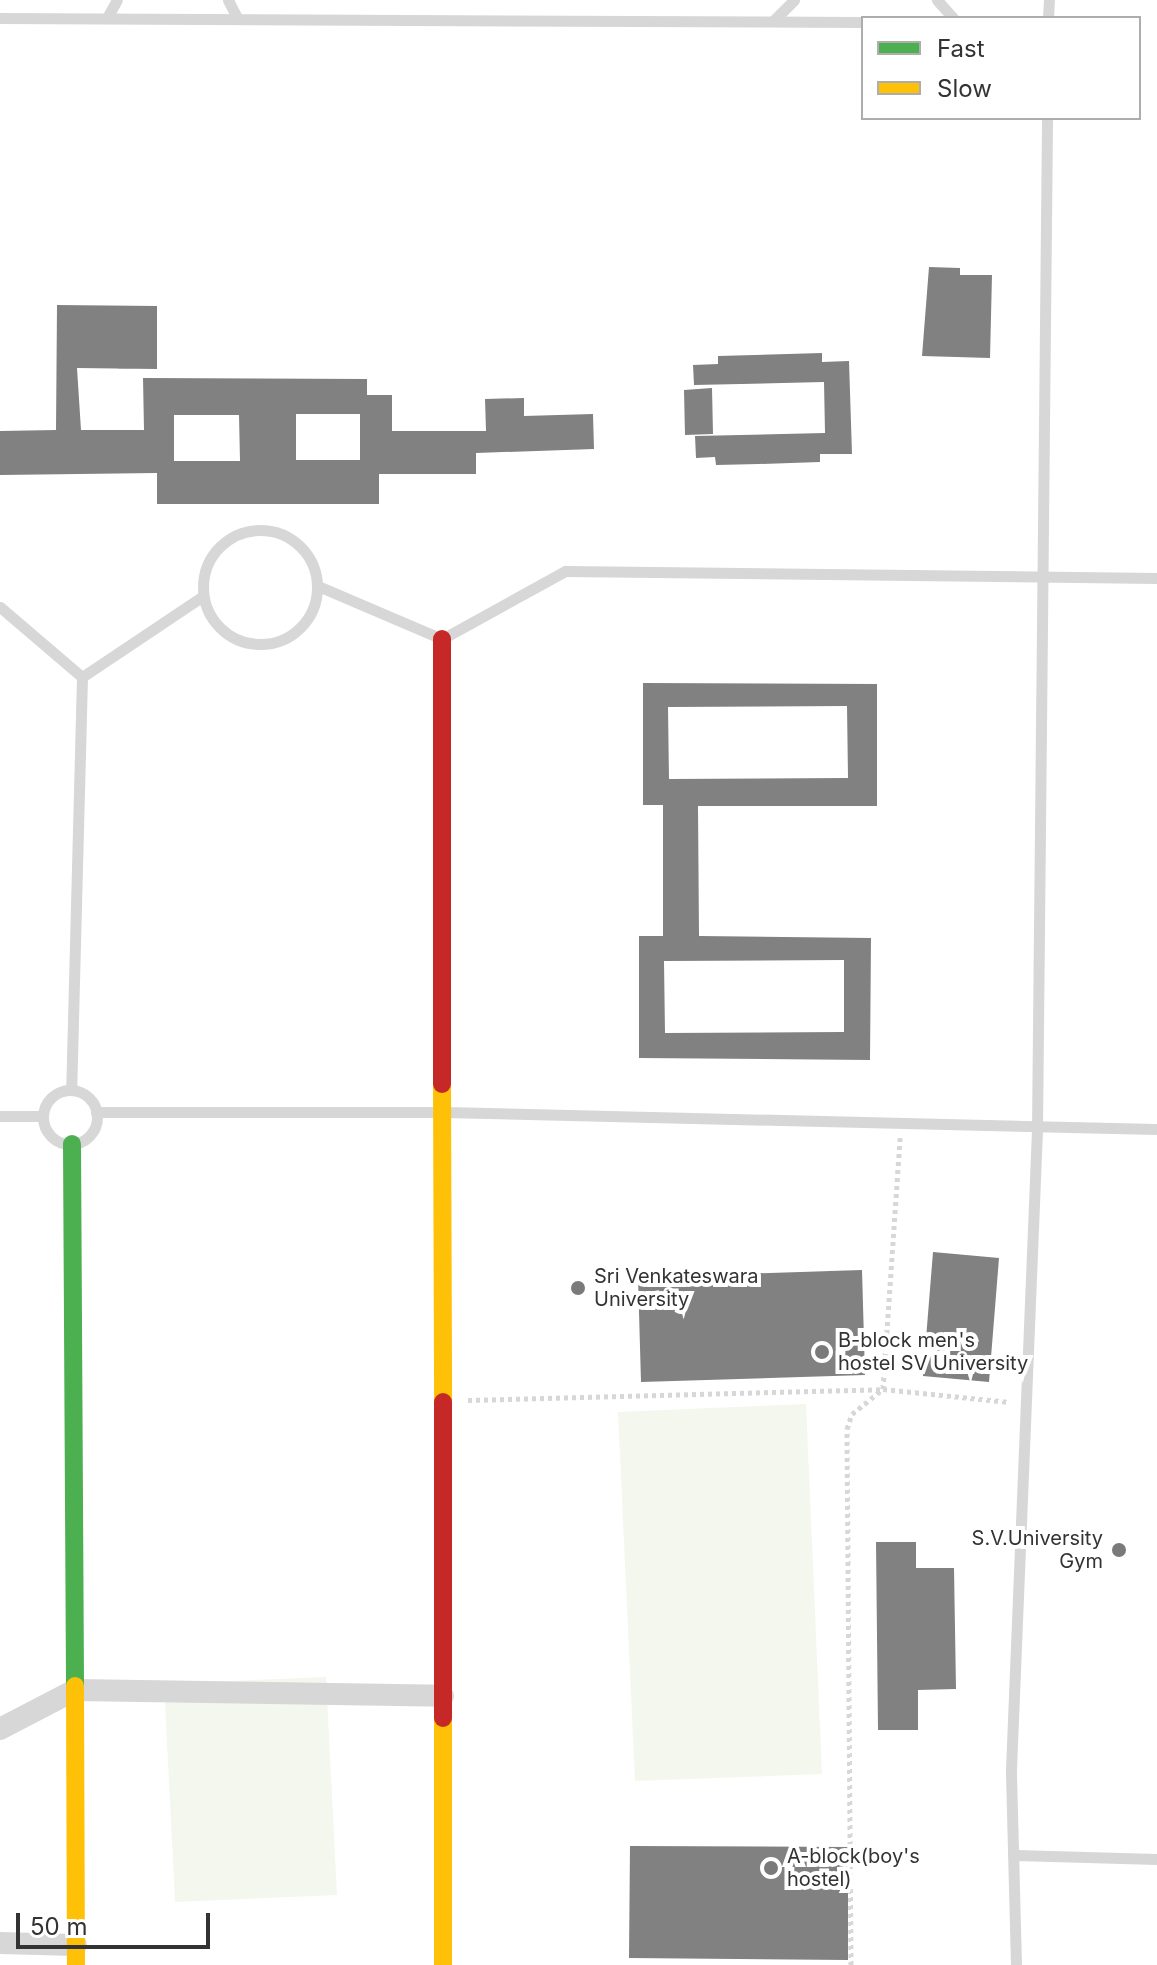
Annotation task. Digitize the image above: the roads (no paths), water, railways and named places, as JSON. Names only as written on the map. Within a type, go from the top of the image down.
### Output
[{"type":"street","points":[[442,639],[443,1965]]},
{"type":"street","points":[[0,1943],[76,1955],[72,1144]]},
{"type":"street","points":[[0,1729],[75,1690],[443,1696]]},
{"type":"lane","points":[[108,16],[117,0]]},
{"type":"lane","points":[[228,0],[237,18]]},
{"type":"lane","points":[[773,21],[794,0]]},
{"type":"lane","points":[[937,0],[951,16]]},
{"type":"lane","points":[[0,18],[108,16],[861,22]]},
{"type":"lane","points":[[1016,1965],[1011,1769],[1037,1129],[1038,578],[1047,120]]},
{"type":"lane","points":[[254,529],[274,530],[306,551],[318,586],[306,622],[275,643],[256,644],[229,634],[209,614],[203,596],[209,559],[220,544],[254,529]]},
{"type":"lane","points":[[318,586],[442,639],[565,571],[1157,578]]},
{"type":"lane","points":[[82,677],[203,596]]},
{"type":"lane","points":[[0,607],[82,677]]},
{"type":"lane","points":[[71,1090],[82,677]]},
{"type":"lane","points":[[71,1090],[83,1093],[96,1112],[91,1133],[72,1144],[51,1136],[43,1116],[51,1097],[71,1090]]},
{"type":"lane","points":[[96,1112],[444,1112],[1037,1129],[1157,1129]]},
{"type":"lane","points":[[0,1116],[43,1116]]},
{"type":"lane","points":[[1013,1855],[1157,1859]]},
{"type":"place","name":"Sri Venkateswara University","points":[[578,1288]]},
{"type":"place","name":"B-block men's hostel SV University","points":[[822,1352]]},
{"type":"place","name":"S.V.University Gym","points":[[1119,1550]]},
{"type":"place","name":"A-block(boy's hostel)","points":[[771,1868]]}]
